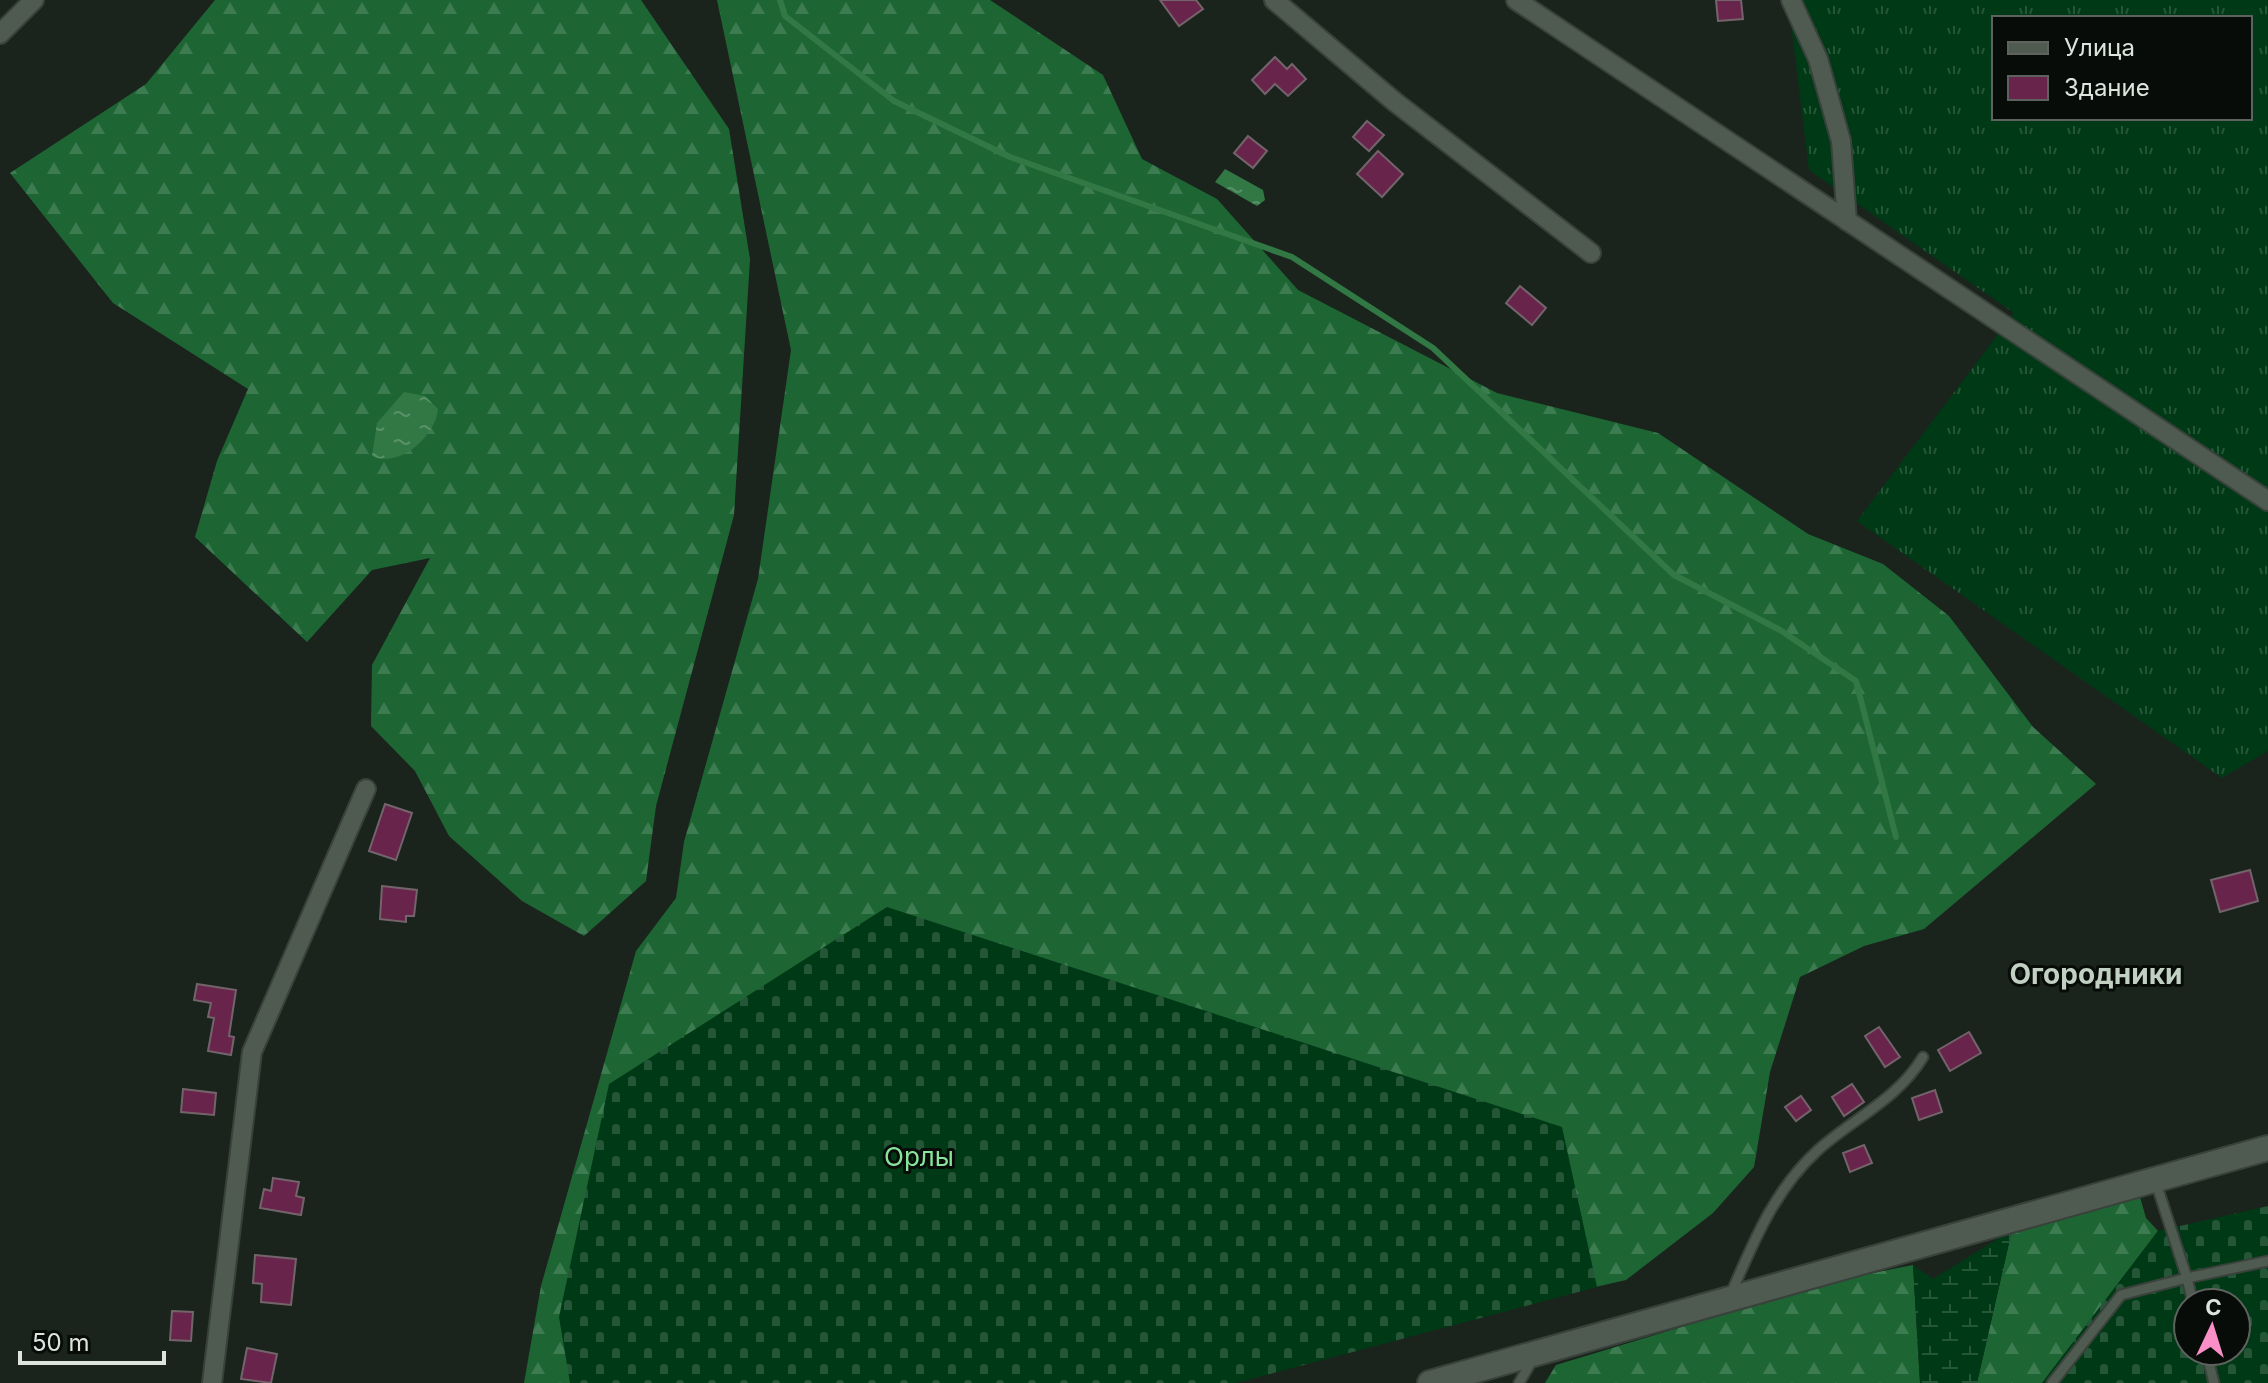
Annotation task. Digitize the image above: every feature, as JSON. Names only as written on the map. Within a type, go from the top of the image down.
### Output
[{"type":"main road","points":[[1430,1383],[2268,1148]]},
{"type":"street","points":[[0,34],[34,0]]},
{"type":"street","points":[[1274,0],[1395,102],[1591,253]]},
{"type":"street","points":[[1791,0],[1818,59],[1841,141],[1847,221]]},
{"type":"street","points":[[1520,1],[2268,501]]},
{"type":"street","points":[[212,1383],[252,1052],[366,789]]},
{"type":"lane","points":[[1729,1299],[1766,1212],[1818,1150],[1862,1119],[1912,1077],[1923,1057]]},
{"type":"lane","points":[[2155,1179],[2189,1287]]},
{"type":"lane","points":[[2052,1383],[2121,1295],[2268,1261]]},
{"type":"lane","points":[[1519,1383],[1537,1353]]},
{"type":"green space","points":[[215,0],[641,0],[729,129],[750,259],[734,515],[656,806],[646,881],[584,936],[522,901],[449,836],[415,771],[371,726],[372,665],[430,558],[372,570],[307,642],[195,537],[217,461],[248,389],[113,303],[10,173],[146,84]]},
{"type":"green space","points":[[717,0],[990,0],[1103,75],[1142,159],[1217,199],[1298,290],[1497,393],[1658,433],[1808,534],[1883,564],[1949,616],[2033,727],[2096,784],[1924,929],[1864,946],[1800,977],[1770,1072],[1754,1167],[1713,1213],[1626,1280],[1176,1383],[524,1383],[541,1286],[636,951],[676,898],[684,842],[758,579],[791,350]]},
{"type":"green space","points":[[1788,0],[2268,0],[2268,751],[2222,778],[1857,521],[2014,313],[1809,170]]},
{"type":"green space","name":"Орлы","points":[[887,907],[1562,1127],[1597,1287],[1236,1383],[570,1383],[559,1317],[609,1084]]},
{"type":"green space","points":[[2140,1197],[2146,1218],[2158,1231],[2042,1383],[1977,1383],[2012,1230],[2115,1198]]},
{"type":"green space","points":[[2268,1206],[2268,1383],[2042,1383],[2158,1231]]},
{"type":"green space","points":[[2012,1230],[1977,1383],[1920,1383],[1913,1265],[1933,1279]]},
{"type":"green space","points":[[1913,1265],[1920,1383],[1545,1383],[1556,1365],[1833,1281]]},
{"type":"water","points":[[1225,169],[1263,190],[1265,200],[1257,206],[1215,182]]},
{"type":"water","points":[[404,392],[425,396],[438,409],[431,429],[405,454],[383,459],[372,456],[377,423]]},
{"type":"building","points":[[1160,0],[1196,0],[1203,9],[1179,26]]},
{"type":"building","points":[[1716,0],[1741,0],[1743,19],[1718,21]]},
{"type":"building","points":[[1275,57],[1287,69],[1292,64],[1306,79],[1288,96],[1275,84],[1265,94],[1252,80]]},
{"type":"building","points":[[1367,121],[1384,135],[1369,151],[1353,137]]},
{"type":"building","points":[[1248,136],[1267,151],[1253,168],[1234,153]]},
{"type":"building","points":[[1378,151],[1403,174],[1382,197],[1357,174]]},
{"type":"building","points":[[1520,286],[1546,308],[1532,325],[1506,303]]},
{"type":"building","points":[[385,804],[412,813],[396,860],[369,851]]},
{"type":"building","points":[[2250,870],[2258,901],[2220,912],[2211,880]]},
{"type":"building","points":[[382,886],[417,890],[414,916],[406,916],[406,922],[380,919]]},
{"type":"building","points":[[197,984],[236,990],[229,1036],[234,1037],[231,1055],[208,1051],[214,1018],[208,1017],[211,1003],[194,1000]]},
{"type":"building","points":[[1879,1027],[1900,1057],[1885,1067],[1865,1036]]},
{"type":"building","points":[[1969,1032],[1981,1053],[1950,1071],[1938,1050]]},
{"type":"building","points":[[1852,1084],[1864,1102],[1844,1116],[1832,1097]]},
{"type":"building","points":[[183,1089],[216,1093],[214,1115],[181,1112]]},
{"type":"building","points":[[1935,1090],[1942,1112],[1919,1120],[1912,1098]]},
{"type":"building","points":[[1801,1096],[1811,1110],[1796,1121],[1785,1107]]},
{"type":"building","points":[[1864,1145],[1872,1163],[1850,1172],[1843,1153]]},
{"type":"building","points":[[273,1178],[299,1182],[296,1196],[304,1198],[301,1215],[260,1208],[264,1189],[271,1191]]},
{"type":"building","points":[[255,1255],[296,1259],[291,1305],[261,1302],[262,1284],[253,1283]]},
{"type":"building","points":[[172,1311],[193,1312],[191,1341],[170,1340]]},
{"type":"building","points":[[247,1348],[277,1354],[271,1383],[241,1379]]},
{"type":"waterway","points":[[780,0],[785,16],[894,101],[1010,157],[1292,257],[1433,348],[1674,575],[1780,630],[1856,681],[1896,837]]},
{"type":"district","name":"Огородники","points":[[2096,974]]}]
